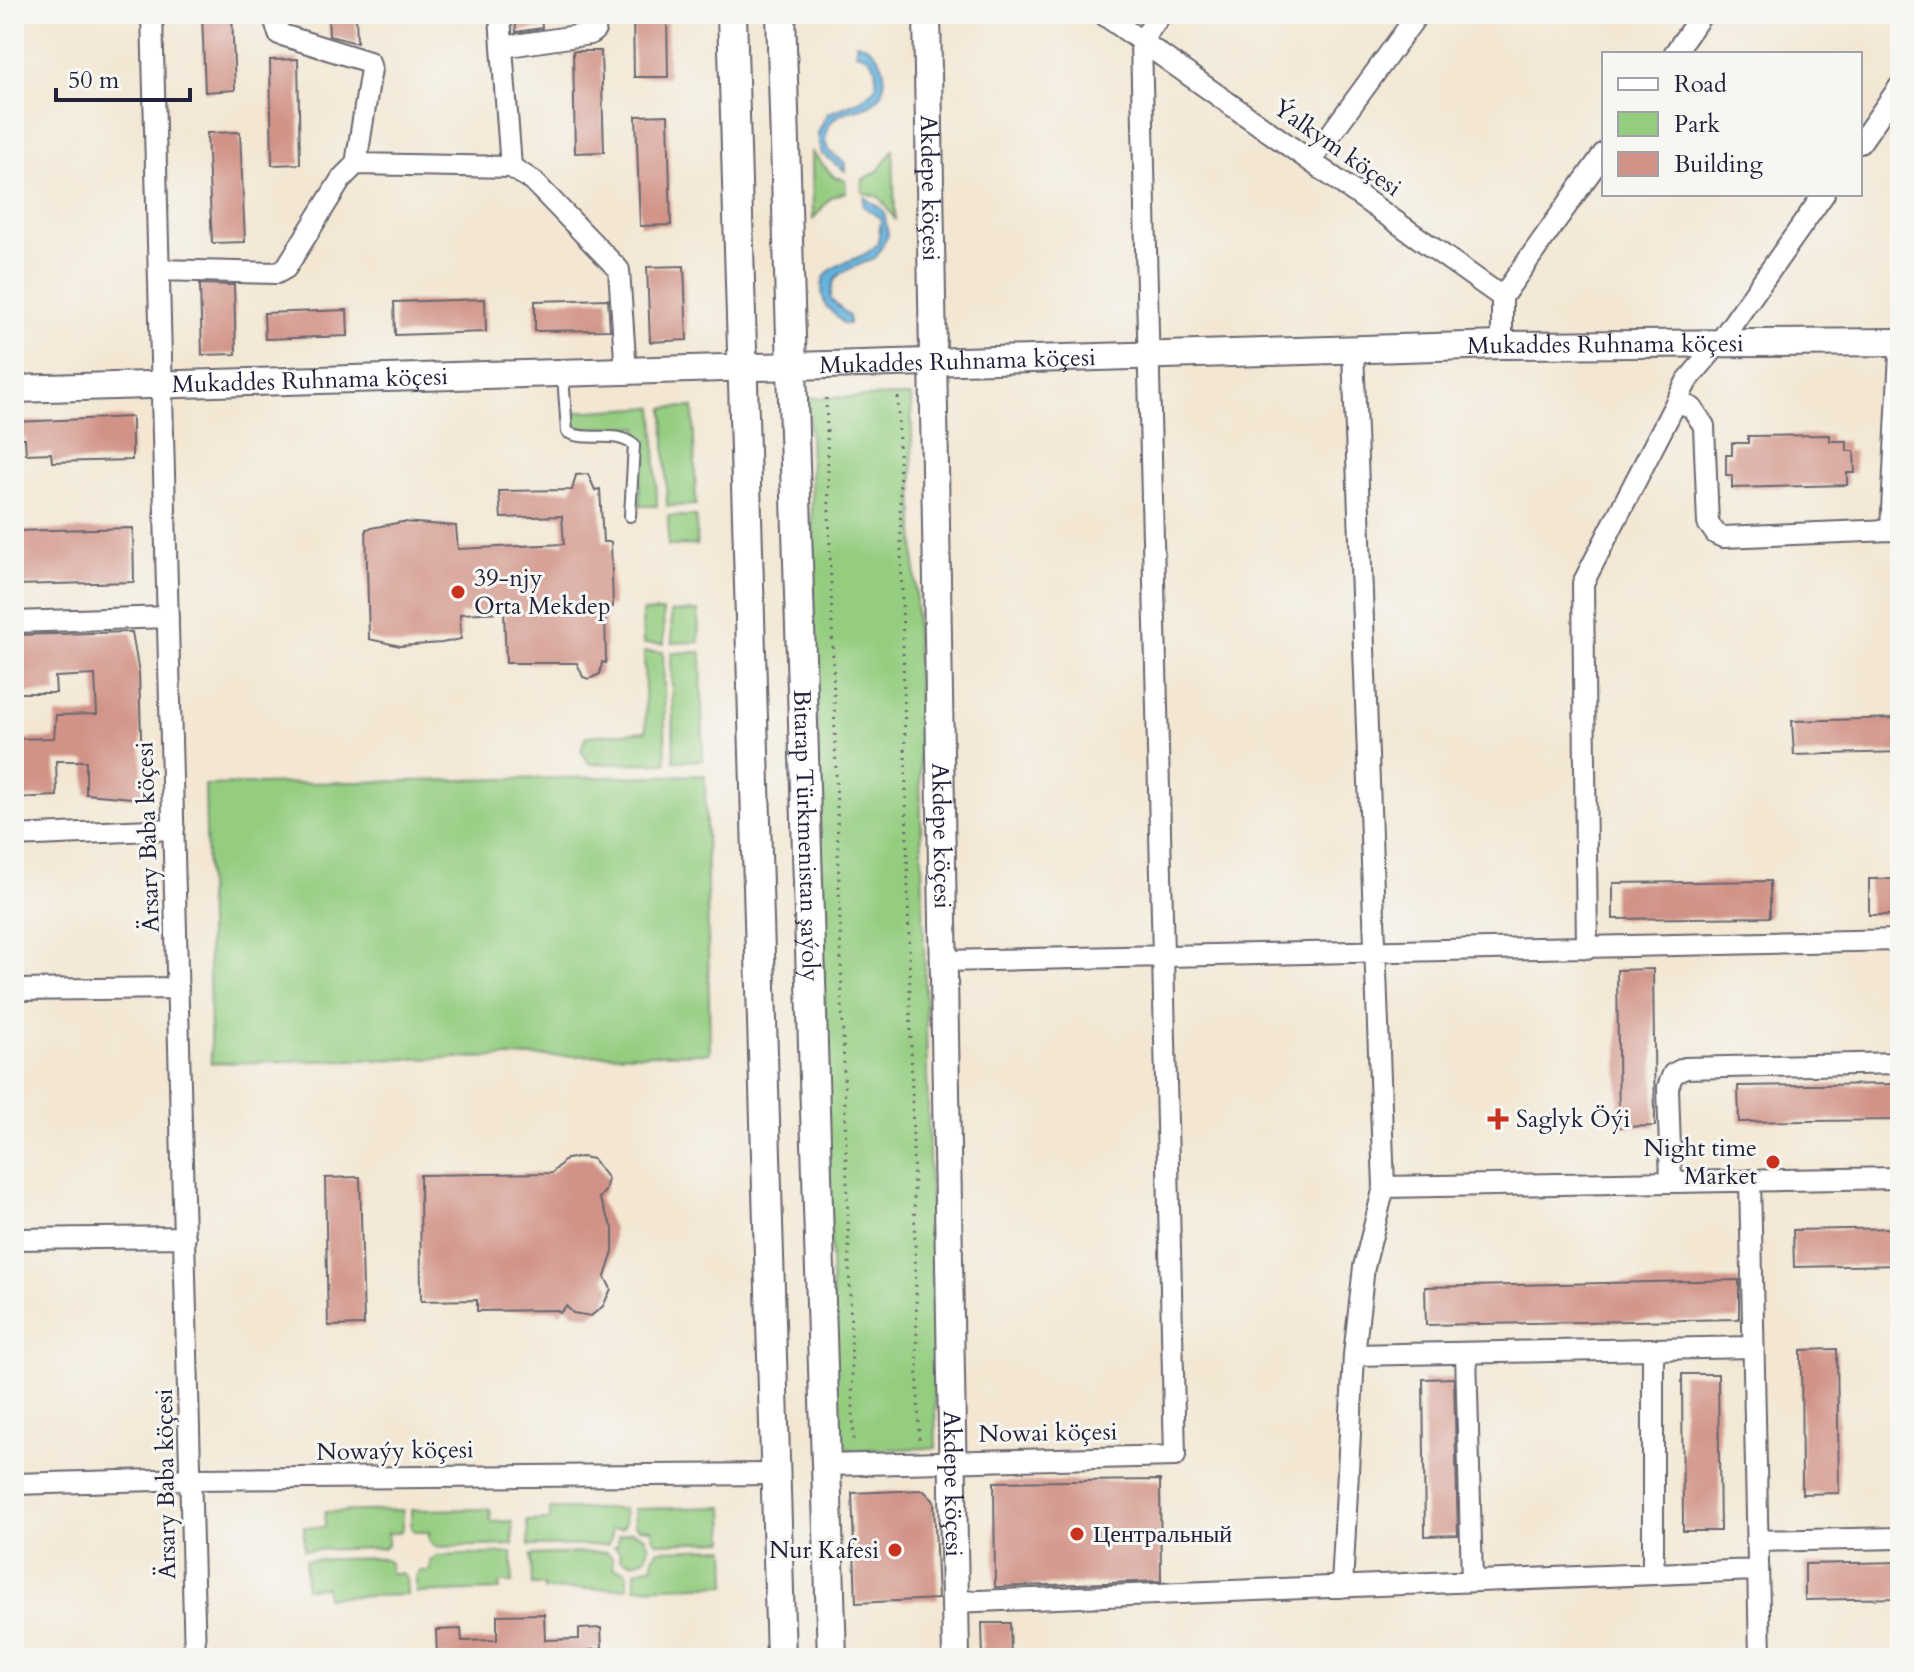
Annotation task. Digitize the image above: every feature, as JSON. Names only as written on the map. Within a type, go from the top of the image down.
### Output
[{"type":"main road","name":"Bitarap Türkmenistan şaýoly","points":[[732,14],[781,1658]]},
{"type":"main road","name":"Bitarap Türkmenistan şaýoly","points":[[781,14],[792,368],[840,1464],[832,1658]]},
{"type":"street","name":"Ärsary Baba köçesi","points":[[152,14],[195,1658]]},
{"type":"street","points":[[159,270],[277,273],[286,268],[342,178],[356,164],[371,69],[369,62],[279,34],[273,14]]},
{"type":"street","points":[[500,14],[511,167]]},
{"type":"street","points":[[502,47],[590,34],[595,30],[598,14]]},
{"type":"street","name":"Akdepe köçesi","points":[[927,14],[956,1658]]},
{"type":"street","name":"Ýalkym köçesi","points":[[1103,14],[1502,297]]},
{"type":"street","points":[[1161,14],[1141,41],[1162,956]]},
{"type":"street","points":[[1311,161],[1418,14]]},
{"type":"street","points":[[1675,52],[1702,14]]},
{"type":"street","points":[[1862,140],[1900,86]]},
{"type":"street","points":[[1502,345],[1502,297],[1602,156]]},
{"type":"street","points":[[356,164],[511,167],[533,181],[619,270],[626,373]]},
{"type":"street","points":[[1587,948],[1583,583],[1687,381],[1719,343],[1823,196]]},
{"type":"street","name":"Mukaddes Ruhnama köçesi","points":[[14,389],[743,370],[1502,345],[1900,342]]},
{"type":"street","points":[[1342,1587],[1354,1355],[1364,1267],[1384,1187],[1353,351]]},
{"type":"street","points":[[1677,401],[1692,408],[1704,426],[1708,523],[1716,534],[1723,537],[1817,536],[1896,531],[1900,353]]},
{"type":"street","points":[[14,622],[168,617]]},
{"type":"street","points":[[14,836],[174,829]]},
{"type":"street","points":[[942,961],[1900,940]]},
{"type":"street","name":"Nowai köçesi","points":[[840,1464],[1175,1456],[1162,956]]},
{"type":"street","points":[[14,990],[178,988]]},
{"type":"street","points":[[1671,1182],[1668,1087],[1673,1074],[1685,1068],[1900,1063]]},
{"type":"street","points":[[1384,1187],[1900,1178]]},
{"type":"street","points":[[1750,1180],[1760,1658]]},
{"type":"street","points":[[14,1239],[185,1237]]},
{"type":"street","points":[[1354,1355],[1753,1347]]},
{"type":"street","points":[[1653,1349],[1653,1574]]},
{"type":"street","points":[[1466,1353],[1472,1581]]},
{"type":"street","name":"Nowaýy köçesi","points":[[14,1484],[192,1479],[776,1474]]},
{"type":"street","points":[[1756,1541],[1900,1538]]},
{"type":"street","points":[[954,1602],[1756,1570]]},
{"type":"lane","points":[[563,375],[567,432],[575,436],[623,436],[634,445],[630,516]]},
{"type":"path","points":[[898,397],[920,1463]]},
{"type":"path","points":[[826,398],[840,1464]]},
{"type":"green space","points":[[893,150],[895,219],[879,197],[862,192],[863,179],[878,171]]},
{"type":"green space","points":[[812,152],[834,177],[845,180],[846,192],[831,197],[813,219]]},
{"type":"green space","points":[[911,396],[936,1448],[836,1450],[809,398]]},
{"type":"green space","points":[[654,407],[657,506],[640,506],[638,427],[580,428],[572,423],[573,412]]},
{"type":"green space","points":[[693,407],[696,505],[667,506],[664,408]]},
{"type":"green space","points":[[668,516],[696,516],[697,545],[668,546]]},
{"type":"green space","points":[[663,611],[664,644],[643,644],[642,612]]},
{"type":"green space","points":[[698,611],[699,642],[672,643],[671,612]]},
{"type":"green space","points":[[644,652],[663,652],[666,763],[590,764],[581,751],[586,736],[646,731]]},
{"type":"green space","points":[[701,652],[703,760],[674,761],[671,653]]},
{"type":"green space","points":[[705,775],[710,1053],[211,1063],[205,785]]},
{"type":"green space","points":[[724,1507],[725,1541],[658,1543],[653,1538],[652,1529],[635,1525],[634,1509]]},
{"type":"green space","points":[[490,1509],[491,1522],[512,1521],[513,1545],[436,1547],[429,1541],[429,1532],[416,1532],[411,1528],[411,1510]]},
{"type":"green space","points":[[550,1509],[624,1509],[625,1525],[621,1529],[611,1529],[611,1539],[607,1545],[529,1546],[527,1521],[550,1520]]},
{"type":"green space","points":[[403,1510],[403,1528],[399,1533],[388,1533],[388,1544],[383,1548],[304,1550],[304,1527],[325,1527],[325,1512]]},
{"type":"green space","points":[[631,1531],[644,1536],[649,1547],[645,1558],[633,1563],[620,1559],[620,1552],[614,1547],[618,1545],[618,1536]]},
{"type":"green space","points":[[726,1548],[727,1585],[635,1588],[635,1571],[653,1566],[653,1557],[658,1550]]},
{"type":"green space","points":[[606,1552],[612,1557],[613,1568],[627,1571],[627,1588],[544,1590],[544,1585],[532,1585],[531,1555]]},
{"type":"green space","points":[[512,1553],[513,1583],[500,1583],[500,1590],[416,1593],[416,1576],[420,1571],[430,1571],[430,1561],[436,1556]]},
{"type":"green space","points":[[383,1558],[390,1563],[390,1573],[401,1573],[406,1577],[407,1595],[326,1597],[326,1587],[306,1588],[305,1560]]},
{"type":"water","points":[[856,43],[873,51],[879,58],[883,66],[884,85],[874,102],[838,116],[828,127],[825,142],[829,151],[845,163],[845,171],[821,153],[818,133],[827,114],[861,100],[876,87],[874,65],[856,52]]},
{"type":"water","points":[[864,197],[884,211],[888,235],[876,257],[844,271],[834,281],[831,300],[849,316],[849,324],[844,324],[826,306],[822,290],[829,271],[870,251],[878,243],[881,219],[863,206]]},
{"type":"building","points":[[202,14],[232,14],[235,90],[205,92]]},
{"type":"building","points":[[328,14],[356,14],[357,43],[329,36]]},
{"type":"building","points":[[515,14],[541,14],[542,28],[516,32]]},
{"type":"building","points":[[633,14],[667,14],[668,77],[634,77]]},
{"type":"building","points":[[573,51],[601,51],[604,152],[575,153]]},
{"type":"building","points":[[298,59],[300,164],[272,165],[270,60]]},
{"type":"building","points":[[668,115],[671,225],[640,226],[636,116]]},
{"type":"building","points":[[240,132],[245,242],[212,243],[207,133]]},
{"type":"building","points":[[684,266],[687,340],[650,342],[647,267]]},
{"type":"building","points":[[200,284],[234,285],[236,354],[202,355]]},
{"type":"building","points":[[485,299],[486,332],[395,335],[394,302]]},
{"type":"building","points":[[608,299],[610,330],[535,331],[535,301]]},
{"type":"building","points":[[347,310],[348,336],[265,339],[264,313]]},
{"type":"building","points":[[132,417],[132,460],[52,462],[51,453],[26,454],[25,438],[14,438],[14,422]]},
{"type":"building","points":[[1830,435],[1830,441],[1847,441],[1847,451],[1854,451],[1855,473],[1847,473],[1847,485],[1732,488],[1732,475],[1726,475],[1726,455],[1732,455],[1732,443],[1748,443],[1748,436]]},
{"type":"building","points":[[588,474],[595,490],[600,489],[603,542],[611,542],[613,607],[605,607],[606,663],[602,662],[600,674],[589,679],[583,677],[577,663],[506,663],[504,612],[460,614],[461,639],[442,643],[400,646],[369,639],[366,529],[402,522],[456,526],[458,549],[564,544],[562,516],[501,518],[499,491],[572,490],[576,475]]},
{"type":"building","points":[[133,528],[134,582],[14,585],[14,531]]},
{"type":"building","points":[[132,632],[139,673],[143,799],[86,794],[86,761],[56,761],[57,796],[14,798],[14,739],[54,738],[56,715],[97,714],[95,675],[55,677],[56,693],[14,693],[14,635]]},
{"type":"building","points":[[1900,718],[1900,752],[1794,755],[1792,721]]},
{"type":"building","points":[[1869,879],[1900,879],[1900,915],[1869,915]]},
{"type":"building","points":[[1770,881],[1770,917],[1613,919],[1613,883]]},
{"type":"building","points":[[1653,969],[1655,1126],[1619,1127],[1617,970]]},
{"type":"building","points":[[1896,1084],[1896,1120],[1739,1122],[1738,1086]]},
{"type":"building","points":[[566,1159],[593,1159],[608,1179],[605,1191],[599,1198],[613,1228],[613,1252],[605,1277],[611,1289],[603,1306],[591,1316],[573,1313],[566,1306],[560,1313],[557,1310],[477,1311],[477,1300],[421,1301],[420,1175],[552,1173]]},
{"type":"building","points":[[360,1177],[364,1325],[328,1326],[325,1178]]},
{"type":"building","points":[[1900,1228],[1900,1265],[1794,1267],[1793,1230]]},
{"type":"building","points":[[1739,1280],[1739,1319],[1426,1325],[1425,1287]]},
{"type":"building","points":[[1837,1349],[1839,1493],[1802,1494],[1801,1350]]},
{"type":"building","points":[[1682,1374],[1718,1374],[1720,1531],[1683,1531]]},
{"type":"building","points":[[1454,1378],[1458,1535],[1425,1536],[1423,1379]]},
{"type":"building","name":"Центральный","points":[[1160,1480],[1161,1581],[995,1587],[994,1482]]},
{"type":"building","name":"Nur Kafesi","points":[[923,1490],[934,1501],[938,1599],[856,1603],[852,1493]]},
{"type":"building","points":[[1900,1562],[1900,1598],[1805,1600],[1805,1564]]},
{"type":"building","points":[[544,1614],[545,1640],[579,1639],[579,1629],[601,1628],[602,1649],[590,1650],[590,1658],[437,1656],[436,1630],[461,1629],[462,1641],[497,1640],[497,1615]]},
{"type":"building","points":[[982,1623],[1010,1623],[1011,1658],[983,1658]]},
{"type":"place","name":"39-njy Orta Mekdep","points":[[458,592]]},
{"type":"place","name":"Saglyk Öýi","points":[[1498,1119]]},
{"type":"place","name":"Night time Market","points":[[1773,1162]]},
{"type":"place","name":"Центральный","points":[[1077,1534]]},
{"type":"place","name":"Nur Kafesi","points":[[895,1550]]}]
